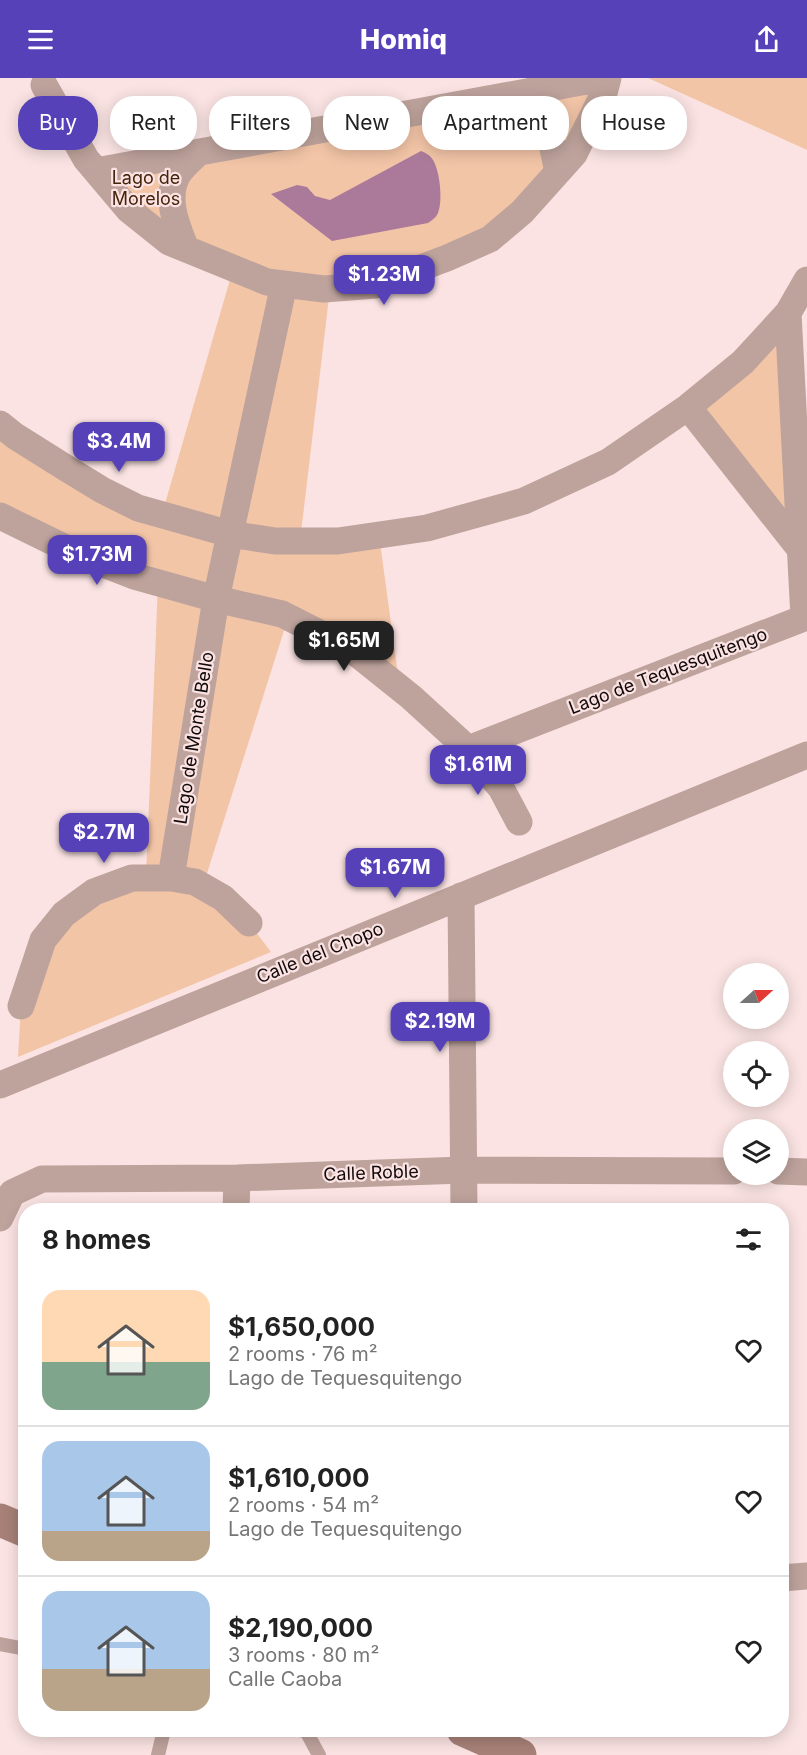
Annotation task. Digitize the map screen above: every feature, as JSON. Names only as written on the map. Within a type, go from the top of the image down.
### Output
[{"type":"street","points":[[96,171],[603,78]]},
{"type":"street","points":[[44,85],[86,159],[129,210],[169,242],[267,282],[324,289],[376,285],[490,239],[522,212],[574,154],[604,93],[608,78]]},
{"type":"street","points":[[510,95],[543,120],[551,139],[558,172]]},
{"type":"street","points":[[186,249],[174,216],[172,197],[177,176],[199,152]]},
{"type":"street","points":[[0,424],[15,436],[102,490],[138,508],[230,534],[275,541],[338,542],[427,528],[524,501],[608,462],[688,407],[743,362],[788,313],[807,280]]},
{"type":"street","points":[[230,534],[284,284]]},
{"type":"street","name":"Lago de Tequesquitengo","points":[[468,749],[804,618],[788,313]]},
{"type":"street","points":[[688,407],[800,549]]},
{"type":"street","points":[[0,516],[80,555],[134,576],[216,599],[282,614],[351,649],[411,697],[468,749],[501,788],[519,822]]},
{"type":"street","name":"Lago de Monte Bello","points":[[171,878],[216,599],[230,534]]},
{"type":"street","name":"Calle del Chopo","points":[[0,1084],[807,755]]},
{"type":"street","points":[[21,1006],[44,940],[64,914],[94,892],[132,878],[171,878],[195,882],[223,898],[249,923]]},
{"type":"street","points":[[461,896],[464,1203]]},
{"type":"street","name":"Calle Roble","points":[[0,1218],[12,1193],[42,1179],[237,1178],[463,1170],[723,1171]]},
{"type":"street","points":[[789,1172],[807,1172]]},
{"type":"street","points":[[236,1203],[237,1178]]},
{"type":"street","points":[[0,1520],[18,1528]]},
{"type":"street","points":[[789,1577],[807,1576]]},
{"type":"street","points":[[482,1737],[520,1755]]},
{"type":"lane","points":[[0,1644],[18,1647]]},
{"type":"lane","points":[[158,1755],[162,1737]]},
{"type":"lane","points":[[309,1737],[319,1755]]},
{"type":"green space","points":[[603,78],[604,93],[602,96],[581,96],[581,122],[569,138],[569,96],[505,96]]},
{"type":"green space","points":[[648,78],[807,78],[807,150]]},
{"type":"green space","name":"Lago de Morelos","points":[[422,111],[422,150],[559,150],[490,239],[330,289],[300,541],[379,535],[400,689],[288,618],[203,886],[249,923],[271,952],[18,1057],[21,1006],[64,914],[146,877],[158,583],[0,516],[0,424],[162,514],[233,269],[169,242],[96,171],[210,150],[311,150],[311,132],[323,129],[323,150],[410,150],[410,113]]},
{"type":"green space","points":[[788,313],[800,549],[688,407]]},
{"type":"shaded area","points":[[421,151],[433,160],[440,186],[440,208],[435,218],[428,223],[332,241],[271,194],[297,185],[307,187],[315,196],[330,200]]}]
